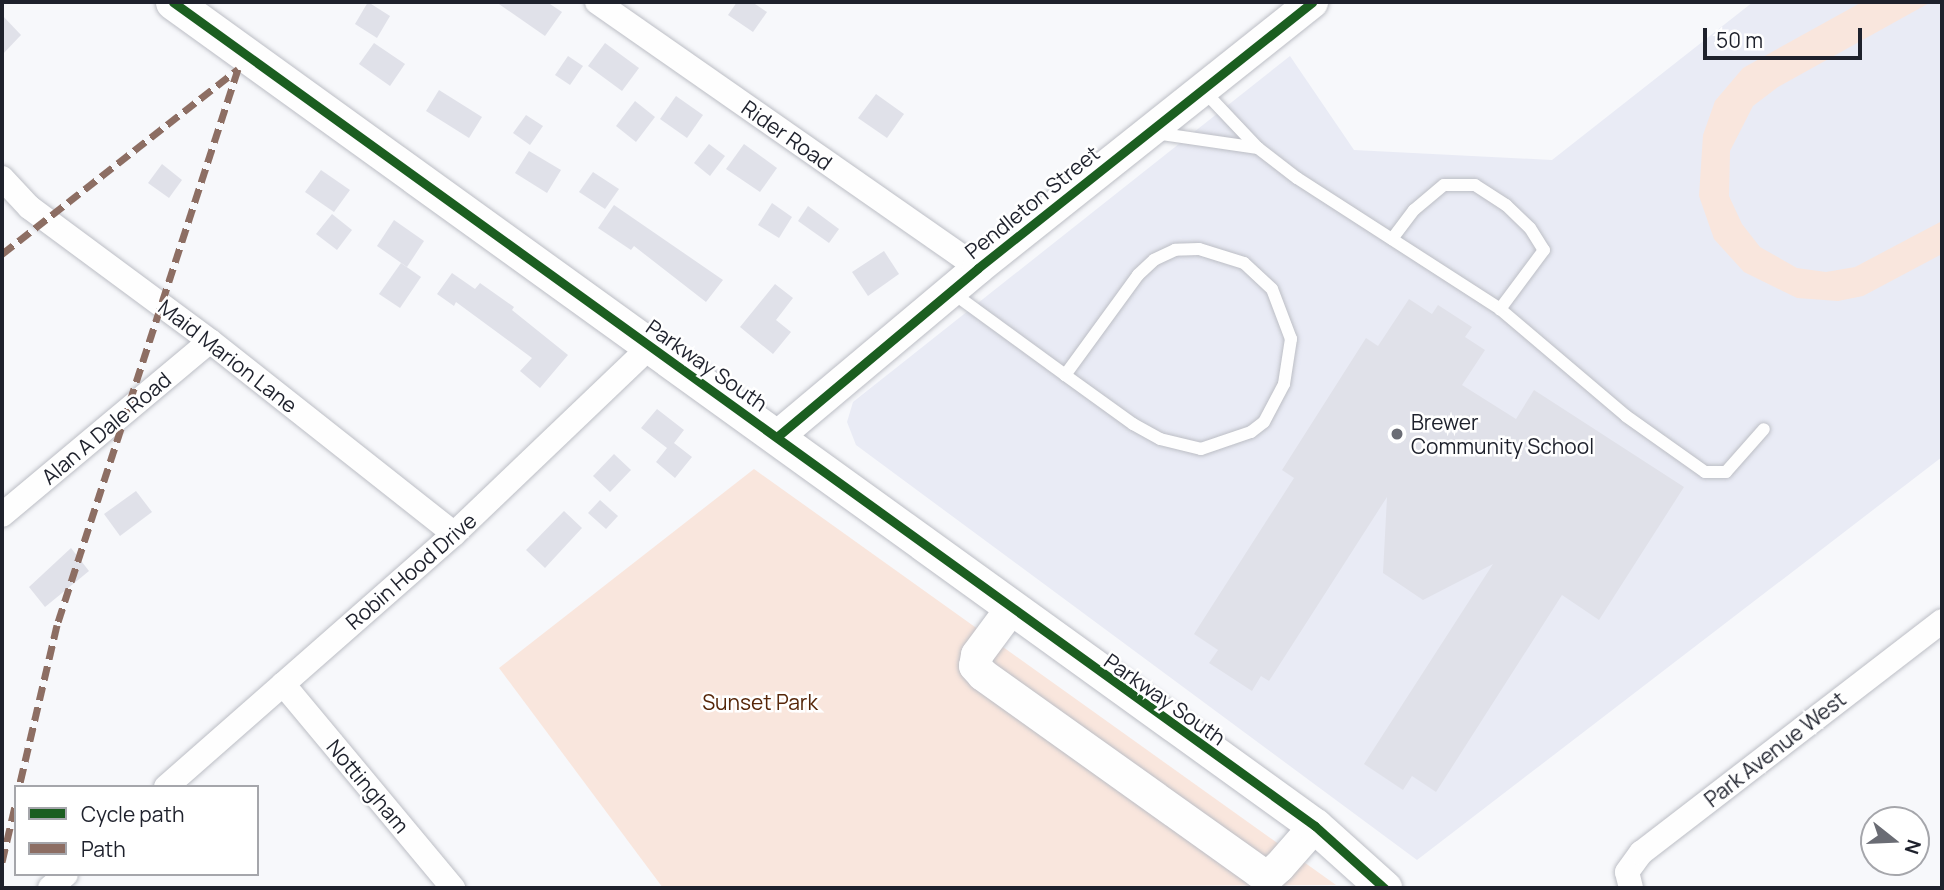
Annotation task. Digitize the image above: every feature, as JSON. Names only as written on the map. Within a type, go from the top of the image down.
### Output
[{"type":"main road","name":"Parkway South","points":[[173,2],[1315,826],[1384,888]]},
{"type":"street","name":"Rider Road","points":[[597,2],[978,268]]},
{"type":"street","name":"Pendleton Street","points":[[778,436],[978,268],[1312,2]]},
{"type":"street","name":"Maid Marion Lane","points":[[2,178],[29,207],[210,341],[454,534]]},
{"type":"street","name":"Alan A Dale Road","points":[[2,515],[210,341]]},
{"type":"street","name":"Robin Hood Drive","points":[[168,785],[454,534],[650,347]]},
{"type":"street","points":[[1011,609],[977,656],[975,666],[983,675],[1259,872],[1270,875],[1315,826]]},
{"type":"street","name":"Park Avenue West","points":[[1632,888],[1627,872],[1641,853],[1942,621]]},
{"type":"street","name":"Nottingham","points":[[283,684],[453,888]]},
{"type":"street","points":[[50,888],[64,876]]},
{"type":"lane","points":[[1202,89],[1258,148],[1500,309],[1626,416],[1705,472],[1726,472],[1764,429]]},
{"type":"lane","points":[[1148,132],[1258,148]]},
{"type":"lane","points":[[1392,239],[1435,190],[1459,182],[1475,185],[1506,205],[1530,228],[1544,250],[1500,309]]},
{"type":"lane","points":[[950,291],[1065,375],[1142,429],[1177,445],[1201,449],[1251,432],[1264,422],[1284,384],[1292,340],[1272,289],[1244,263],[1199,249],[1175,250],[1154,260],[1138,275],[1065,375]]},
{"type":"shaded area","name":"Brewer Community School","points":[[1753,2],[1942,2],[1942,457],[1417,860],[856,445],[847,422],[853,402],[1290,56],[1354,150],[1552,160]]},
{"type":"green space","points":[[1862,2],[1931,2],[1778,87],[1753,106],[1730,151],[1729,196],[1742,224],[1760,247],[1797,268],[1826,272],[1855,267],[1942,221],[1942,254],[1863,296],[1838,301],[1797,298],[1744,272],[1714,239],[1699,196],[1703,135],[1715,101],[1743,68]]},
{"type":"green space","name":"Sunset Park","points":[[754,469],[1336,885],[663,888],[499,668]]},
{"type":"building","points":[[368,2],[390,16],[377,38],[355,24]]},
{"type":"building","points":[[496,2],[547,2],[562,12],[545,36]]},
{"type":"building","points":[[737,2],[752,2],[767,12],[753,32],[728,15]]},
{"type":"building","points":[[2,15],[21,35],[2,55]]},
{"type":"building","points":[[374,43],[405,64],[390,86],[359,64]]},
{"type":"building","points":[[605,43],[639,68],[622,91],[588,66]]},
{"type":"building","points":[[568,56],[583,66],[570,85],[555,75]]},
{"type":"building","points":[[439,90],[482,117],[469,138],[426,111]]},
{"type":"building","points":[[876,94],[904,114],[887,138],[858,118]]},
{"type":"building","points":[[676,96],[703,115],[687,138],[660,119]]},
{"type":"building","points":[[635,101],[655,117],[636,142],[616,126]]},
{"type":"building","points":[[526,115],[543,126],[530,145],[513,133]]},
{"type":"building","points":[[709,144],[725,156],[710,176],[694,163]]},
{"type":"building","points":[[744,144],[777,168],[760,192],[726,169]]},
{"type":"building","points":[[529,151],[561,170],[547,193],[515,173]]},
{"type":"building","points":[[162,164],[182,180],[169,198],[148,183]]},
{"type":"building","points":[[321,170],[350,190],[334,212],[305,192]]},
{"type":"building","points":[[593,172],[619,189],[605,209],[579,192]]},
{"type":"building","points":[[772,203],[792,217],[779,238],[758,225]]},
{"type":"building","points":[[614,205],[723,280],[706,302],[634,246],[631,250],[598,228]]},
{"type":"building","points":[[808,206],[839,229],[829,243],[798,221]]},
{"type":"building","points":[[332,214],[352,230],[337,250],[316,234]]},
{"type":"building","points":[[394,220],[424,241],[407,267],[377,246]]},
{"type":"building","points":[[884,251],[899,274],[868,296],[852,272]]},
{"type":"building","points":[[401,263],[421,277],[400,308],[379,294]]},
{"type":"building","points":[[452,273],[475,289],[480,283],[514,307],[512,310],[568,355],[540,388],[520,371],[532,358],[456,302],[454,306],[437,294]]},
{"type":"building","points":[[775,284],[793,298],[776,320],[791,332],[773,354],[740,327]]},
{"type":"building","points":[[1409,299],[1432,314],[1438,305],[1472,327],[1465,337],[1485,350],[1462,385],[1516,419],[1534,390],[1684,487],[1599,620],[1562,595],[1436,792],[1412,776],[1403,790],[1364,764],[1493,564],[1423,600],[1383,573],[1387,497],[1269,681],[1261,676],[1252,691],[1209,663],[1218,650],[1194,634],[1294,478],[1282,470],[1366,338],[1378,346]]},
{"type":"building","points":[[657,409],[684,430],[674,443],[692,457],[675,478],[656,462],[667,448],[641,428]]},
{"type":"building","points":[[614,454],[631,470],[610,492],[593,476]]},
{"type":"building","points":[[136,491],[152,512],[120,536],[104,514]]},
{"type":"building","points":[[600,500],[618,516],[606,529],[588,513]]},
{"type":"building","points":[[564,511],[582,528],[545,568],[526,550]]},
{"type":"building","points":[[71,548],[89,571],[45,607],[29,587]]},
{"type":"marked path","points":[[2,254],[238,69],[57,625],[19,785]]},
{"type":"marked path","points":[[2,862],[14,811]]},
{"type":"cycle path","points":[[173,2],[1315,826],[1384,888]]},
{"type":"cycle path","points":[[778,436],[978,268],[1312,2]]},
{"type":"place","name":"Brewer Community School","points":[[1397,434]]}]
